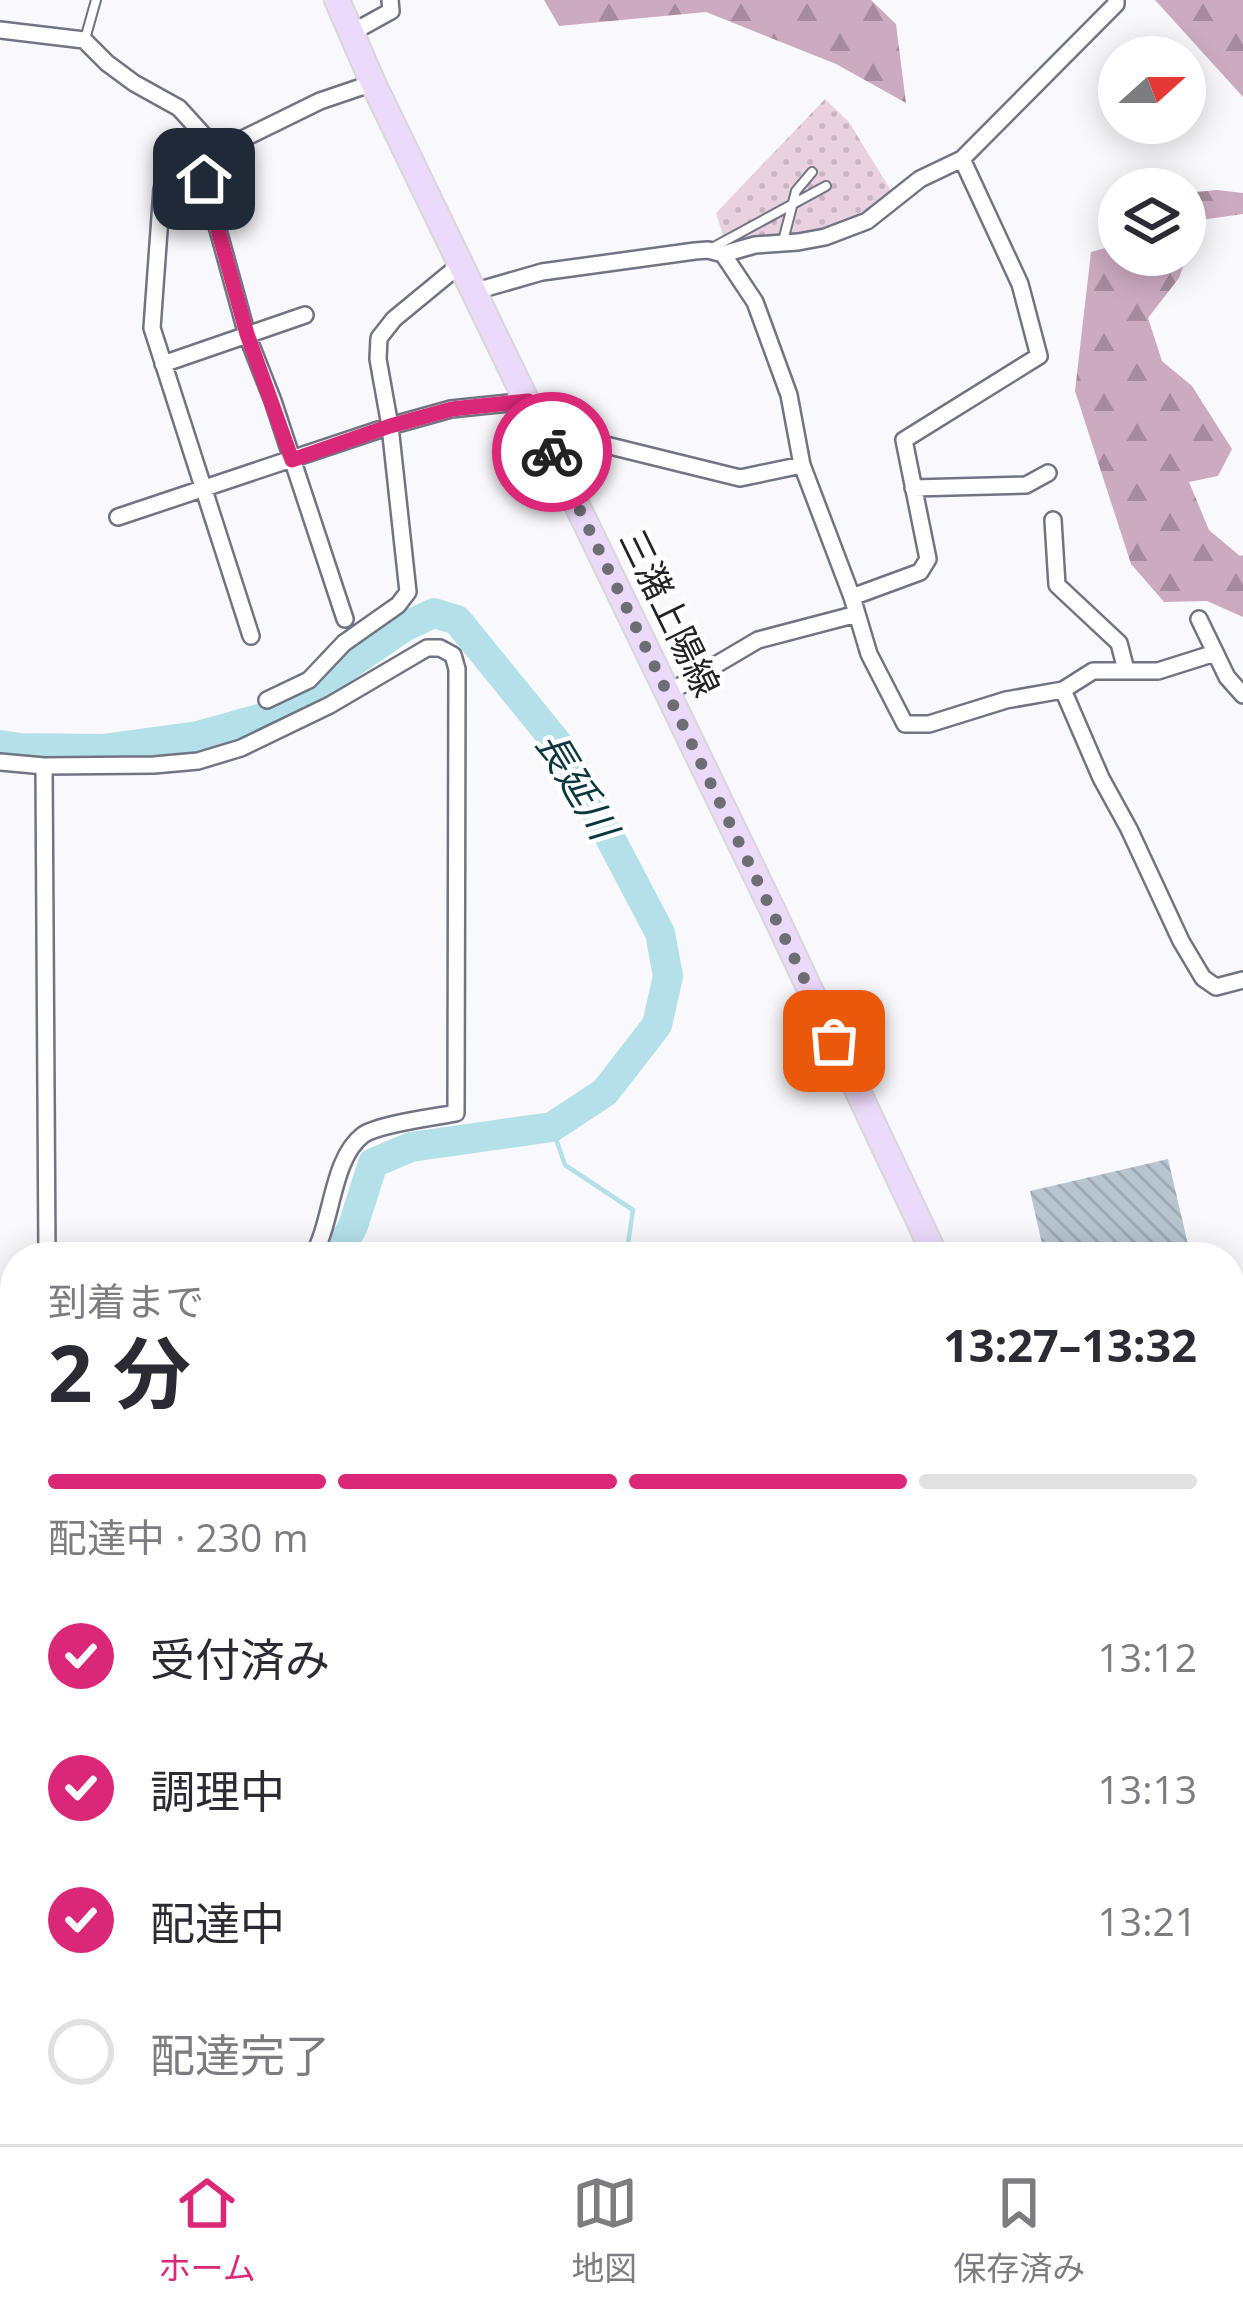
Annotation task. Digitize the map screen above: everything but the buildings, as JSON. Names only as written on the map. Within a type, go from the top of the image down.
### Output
[{"type":"main road","name":"三潴上陽線","points":[[338,0],[929,1242]]},
{"type":"street","points":[[352,32],[391,10],[390,0]]},
{"type":"street","points":[[476,291],[542,272],[825,238],[867,221],[920,179],[962,158],[1116,0]]},
{"type":"street","points":[[0,29],[84,40],[134,83],[179,108],[218,151]]},
{"type":"street","points":[[345,620],[247,334],[204,179],[218,151],[320,101],[374,83]]},
{"type":"street","points":[[668,693],[758,640],[855,606],[920,572],[928,559],[904,440],[1039,356],[1020,284],[962,158]]},
{"type":"street","points":[[207,171],[162,189],[152,328],[251,636]]},
{"type":"street","points":[[716,252],[755,302],[770,337],[789,395],[802,465],[869,654],[905,724],[929,724],[1006,700],[1063,690],[1093,671],[1158,671],[1215,652]]},
{"type":"street","points":[[267,700],[309,680],[344,643],[408,592],[378,359],[380,338],[394,319],[462,263]]},
{"type":"street","points":[[163,364],[305,315]]},
{"type":"street","points":[[118,517],[390,426],[452,409],[528,401]]},
{"type":"street","points":[[541,429],[740,478],[802,465]]},
{"type":"street","points":[[914,488],[1026,485],[1048,473]]},
{"type":"street","points":[[1053,520],[1057,585],[1119,643],[1126,670]]},
{"type":"street","points":[[1199,619],[1227,677],[1243,695]]},
{"type":"street","points":[[0,762],[44,766],[198,761],[241,748],[330,705],[427,648],[453,655],[457,669],[456,1113],[364,1134],[347,1155],[321,1242]]},
{"type":"street","points":[[1063,690],[1101,778],[1203,978],[1216,987],[1243,980]]},
{"type":"street","points":[[44,766],[47,1242]]},
{"type":"lane","points":[[84,40],[96,0]]},
{"type":"lane","points":[[782,243],[796,191],[812,172]]},
{"type":"lane","points":[[716,252],[826,186]]},
{"type":"green space","points":[[544,0],[871,0],[896,24],[906,103],[836,64],[706,12],[559,26]]},
{"type":"green space","points":[[1155,0],[1243,0],[1243,97],[1206,56],[1206,36],[1188,36]]},
{"type":"green space","points":[[1206,191],[1243,193],[1243,214],[1206,219]]},
{"type":"green space","points":[[1098,250],[1098,276],[1180,276],[1148,318],[1162,361],[1192,386],[1232,449],[1218,476],[1189,482],[1209,530],[1243,555],[1243,617],[1207,601],[1164,602],[1131,564],[1075,391],[1091,252]]},
{"type":"shaded area","points":[[825,99],[849,122],[893,194],[856,219],[792,238],[727,249],[716,213]]},
{"type":"waterway","name":"長延川","points":[[0,745],[102,749],[198,736],[277,714],[404,627],[434,613],[457,620],[566,754],[660,933],[668,976],[657,1025],[605,1092],[552,1127],[411,1147],[373,1163],[344,1242]]},
{"type":"waterway","points":[[552,1127],[565,1165],[633,1210],[628,1242]]},
{"type":"way so far","points":[[552,452],[834,1041]]},
{"type":"route","points":[[204,179],[247,334],[292,460],[452,409],[528,401],[552,452]]}]
